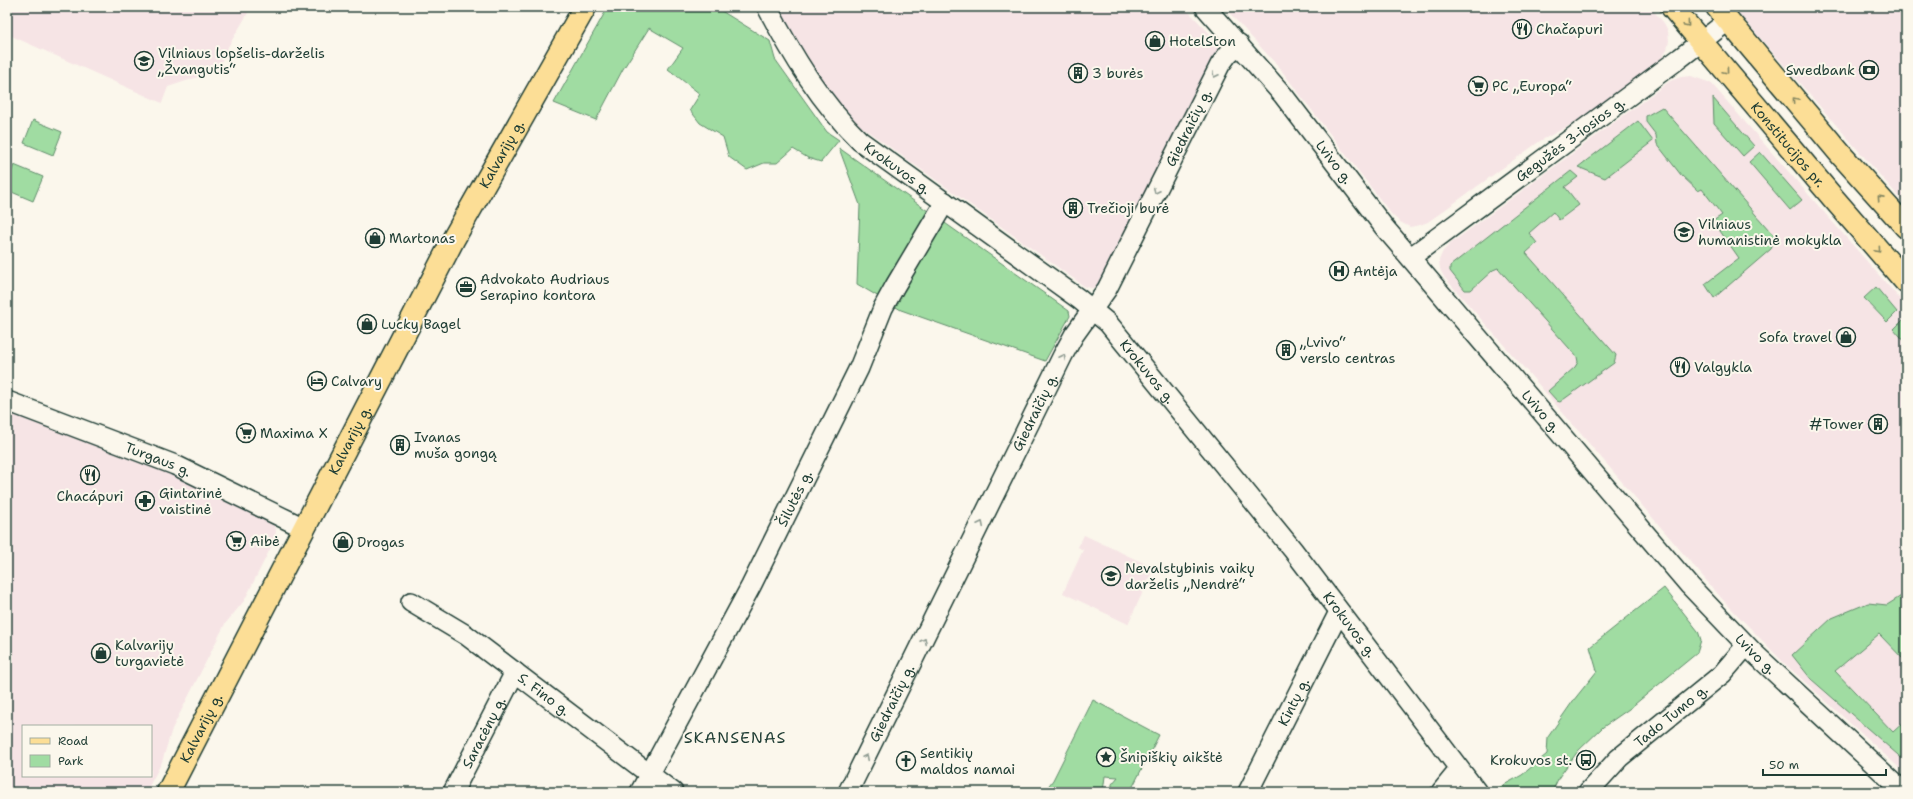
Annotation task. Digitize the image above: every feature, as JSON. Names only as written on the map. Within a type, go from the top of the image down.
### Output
[{"type":"main road","name":"Kalvarijų g.","points":[[168,792],[454,238],[585,7]]},
{"type":"main road","name":"Konstitucijos pr.","points":[[1672,7],[1906,282]]},
{"type":"main road","points":[[1723,14],[1842,157],[1906,227]]},
{"type":"street","name":"Krokuvos g.","points":[[767,7],[786,42],[809,78],[847,128],[860,141],[1092,309],[1108,323],[1293,550],[1477,792]]},
{"type":"street","name":"Lvivo g.","points":[[1205,7],[1283,95],[1364,202],[1685,581],[1746,646],[1904,792]]},
{"type":"street","name":"Gegužės 3-iosios g.","points":[[1411,257],[1701,42],[1723,14]]},
{"type":"street","name":"Giedraičių g.","points":[[848,792],[1074,335],[1107,289],[1220,66],[1228,54],[1239,44]]},
{"type":"street","name":"Šilutės g.","points":[[640,792],[648,773],[754,579],[859,368],[883,308],[945,202]]},
{"type":"street","name":"Turgaus g.","points":[[7,401],[175,465],[304,528]]},
{"type":"street","name":"S. Fino g.","points":[[411,602],[466,636],[673,792]]},
{"type":"street","name":"Kintų g.","points":[[1248,792],[1339,612]]},
{"type":"street","name":"Tado Tumo g.","points":[[1591,790],[1619,758],[1722,674],[1746,646]]},
{"type":"street","name":"Saracėnų g.","points":[[453,792],[515,672]]},
{"type":"street","points":[[1441,792],[1459,770]]},
{"type":"shaded area","name":"Vilniaus lopšelis-darželis „Žvangutis“","points":[[7,7],[243,7],[248,13],[225,52],[219,70],[168,87],[162,103],[7,34]]},
{"type":"shaded area","points":[[772,7],[1184,7],[1215,39],[1218,44],[1219,51],[1102,284],[1091,288],[1084,286],[852,120],[821,85]]},
{"type":"shaded area","points":[[1224,7],[1650,7],[1664,23],[1668,31],[1669,41],[1667,50],[1661,59],[1576,122],[1540,141],[1428,222],[1410,227],[1400,222],[1392,215],[1278,66]]},
{"type":"shaded area","points":[[1733,7],[1906,7],[1906,205]]},
{"type":"shaded area","points":[[1691,76],[1711,83],[1906,306],[1906,774],[1784,663],[1723,600],[1539,385],[1444,277],[1440,269],[1439,260],[1443,251],[1450,244],[1670,81],[1681,77]]},
{"type":"shaded area","name":"Kalvarijų turgavietė","points":[[7,411],[122,454],[206,489],[271,521],[276,529],[275,539],[244,601],[225,624],[172,729],[162,762],[146,792],[7,792]]},
{"type":"shaded area","name":"Nevalstybinis vaikų darželis „Nendrė“","points":[[1084,535],[1154,568],[1128,624],[1063,593],[1083,550],[1078,547]]},
{"type":"green space","points":[[608,7],[715,7],[770,41],[775,59],[827,132],[839,140],[821,162],[808,158],[793,149],[777,163],[764,163],[747,170],[729,157],[723,137],[700,123],[690,110],[700,94],[668,69],[683,48],[649,28],[623,69],[596,120],[554,103]]},
{"type":"green space","points":[[1713,98],[1754,146],[1743,156],[1714,123]]},
{"type":"green space","points":[[1662,107],[1776,238],[1771,249],[1714,298],[1705,284],[1739,258],[1713,221],[1722,215],[1702,189],[1698,191],[1681,175],[1657,144],[1656,135],[1646,122],[1646,116]]},
{"type":"green space","points":[[33,120],[62,132],[53,155],[24,143]]},
{"type":"green space","points":[[1638,121],[1653,141],[1605,178],[1578,167]]},
{"type":"green space","points":[[839,148],[1069,311],[1070,316],[1045,361],[901,310],[857,284],[860,205]]},
{"type":"green space","points":[[1760,152],[1802,200],[1790,210],[1749,162]]},
{"type":"green space","points":[[14,165],[43,177],[33,201],[7,190],[7,183]]},
{"type":"green space","points":[[1571,171],[1578,177],[1565,187],[1579,205],[1559,220],[1553,212],[1529,233],[1537,243],[1526,253],[1616,355],[1614,363],[1560,402],[1557,401],[1548,391],[1575,367],[1578,362],[1577,357],[1498,268],[1493,270],[1471,290],[1465,290],[1450,271],[1450,266]]},
{"type":"green space","points":[[1876,287],[1897,312],[1887,322],[1864,298]]},
{"type":"green space","points":[[1904,319],[1906,322],[1906,343],[1894,329]]},
{"type":"green space","points":[[1664,588],[1698,631],[1701,640],[1697,653],[1629,709],[1603,727],[1578,751],[1559,777],[1552,792],[1491,792],[1522,775],[1547,754],[1548,737],[1573,701],[1597,671],[1590,647]]},
{"type":"green space","points":[[1906,593],[1906,662],[1879,634],[1835,671],[1893,732],[1906,720],[1906,762],[1811,679],[1792,655],[1832,618],[1868,603],[1887,605]]},
{"type":"green space","name":"Šnipiškių aikštė","points":[[1093,700],[1159,735],[1130,792],[1112,792],[1112,784],[1118,777],[1105,776],[1103,792],[1044,792],[1053,780]]},
{"type":"place","name":"Chačapuri","points":[[1522,29]]},
{"type":"place","name":"HotelSton","points":[[1155,41]]},
{"type":"place","name":"Vilniaus lopšelis-darželis „Žvangutis“","points":[[144,61]]},
{"type":"place","name":"Swedbank","points":[[1869,70]]},
{"type":"place","name":"3 burės","points":[[1078,73]]},
{"type":"place","name":"PC „Europa“","points":[[1478,86]]},
{"type":"place","name":"Trečioji burė","points":[[1073,208]]},
{"type":"place","name":"Vilniaus humanistinė mokykla","points":[[1684,232]]},
{"type":"place","name":"Martonas","points":[[375,238]]},
{"type":"place","name":"Antėja","points":[[1339,271]]},
{"type":"place","name":"Advokato Audriaus Serapino kontora","points":[[466,287]]},
{"type":"place","name":"Lucky Bagel","points":[[367,324]]},
{"type":"place","name":"Sofa travel","points":[[1846,337]]},
{"type":"place","name":"„Lvivo“ verslo centras","points":[[1286,350]]},
{"type":"place","name":"Valgykla","points":[[1680,367]]},
{"type":"place","name":"Calvary","points":[[317,381]]},
{"type":"place","name":"#Tower","points":[[1878,424]]},
{"type":"place","name":"Maxima X","points":[[246,433]]},
{"type":"place","name":"Ivanas muša gongą","points":[[400,445]]},
{"type":"place","name":"Chacápuri","points":[[90,475]]},
{"type":"place","name":"Gintarinė vaistinė","points":[[145,501]]},
{"type":"place","name":"Aibė","points":[[236,541]]},
{"type":"place","name":"Drogas","points":[[343,542]]},
{"type":"place","name":"Nevalstybinis vaikų darželis „Nendrė“","points":[[1111,576]]},
{"type":"place","name":"Kalvarijų turgavietė","points":[[101,653]]},
{"type":"place","name":"Šnipiškių aikštė","points":[[1106,757]]},
{"type":"place","name":"Krokuvos st.","points":[[1586,760]]},
{"type":"place","name":"Sentikių maldos namai","points":[[906,761]]},
{"type":"district","name":"SKANSENAS","points":[[735,737]]}]
